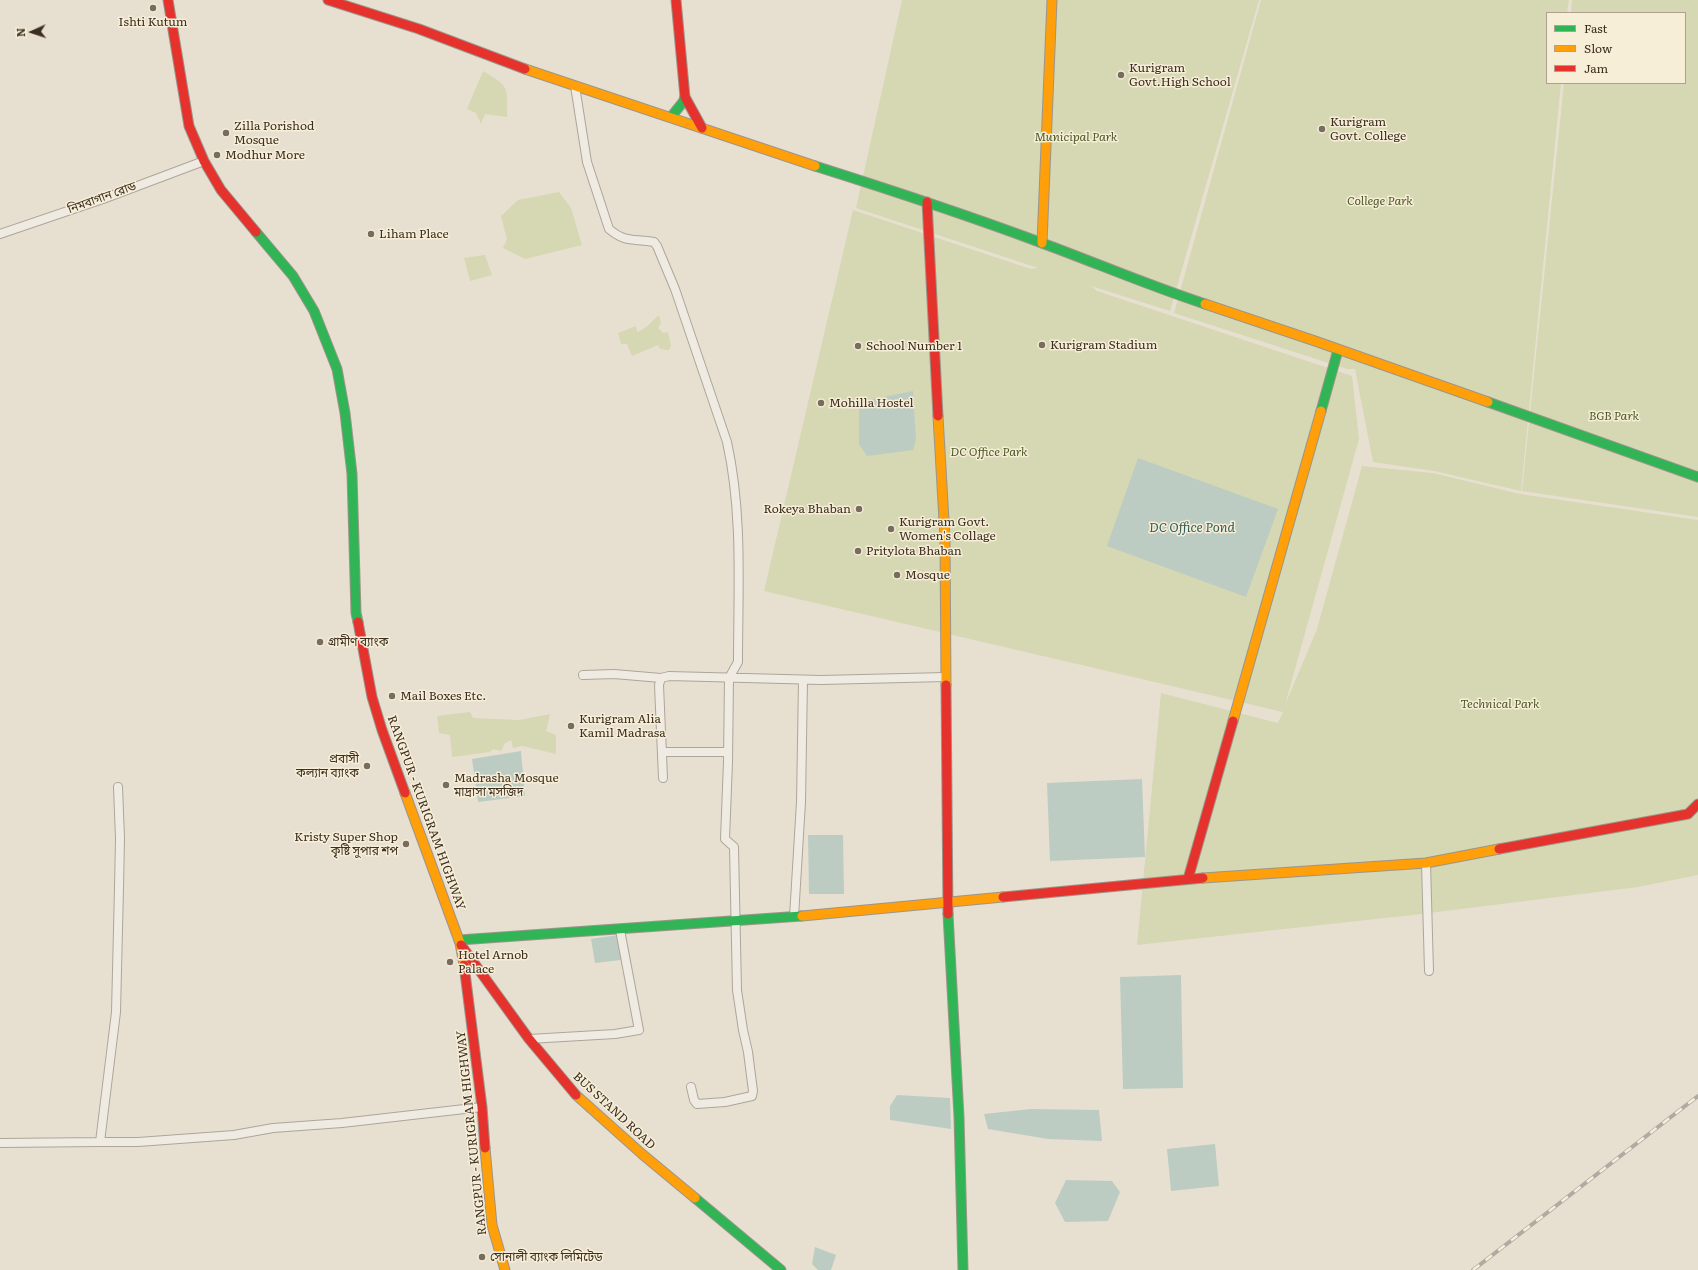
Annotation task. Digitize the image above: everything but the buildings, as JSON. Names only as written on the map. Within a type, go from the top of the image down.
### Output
[{"type":"main road","name":"RANGPUR - KURIGRAM HIGHWAY","points":[[168,0],[189,126],[204,162],[221,190],[293,276],[314,311],[337,369],[345,413],[352,474],[356,613],[372,697],[382,730],[459,941],[464,963],[482,1107],[492,1225],[505,1270]]},
{"type":"main road","points":[[328,0],[419,29],[575,86],[671,117],[752,146],[927,202],[1042,243],[1174,294],[1338,350],[1698,477]]},
{"type":"main road","points":[[676,0],[685,97],[702,128]]},
{"type":"main road","points":[[1042,243],[1052,0]]},
{"type":"main road","points":[[671,117],[683,102],[685,97]]},
{"type":"main road","points":[[927,202],[945,530],[947,903],[959,1117],[963,1270]]},
{"type":"main road","points":[[1188,879],[1338,350]]},
{"type":"main road","points":[[459,941],[794,917],[1188,879],[1426,862],[1688,814],[1698,804]]},
{"type":"main road","name":"BUS STAND ROAD","points":[[459,941],[529,1039],[563,1081],[585,1104],[648,1159],[781,1270]]},
{"type":"street","points":[[575,86],[587,162],[610,229],[617,236],[628,240],[654,242],[657,246],[675,289],[727,442],[732,464],[738,549],[738,662],[729,678],[725,839],[734,847],[738,990],[753,1091],[752,1096],[725,1102],[697,1104],[694,1100],[691,1087]]},
{"type":"street","name":"নিমবাগান রোড","points":[[0,234],[204,162]]},
{"type":"street","points":[[583,674],[614,674],[661,678],[669,676],[803,680],[946,678]]},
{"type":"street","points":[[661,678],[659,685],[663,778]]},
{"type":"street","points":[[794,917],[801,802],[803,680]]},
{"type":"street","points":[[662,749],[728,752]]},
{"type":"street","points":[[100,1142],[116,1012],[120,874],[118,788]]},
{"type":"street","points":[[1426,862],[1429,971]]},
{"type":"street","points":[[529,1039],[615,1034],[639,1030],[620,930]]},
{"type":"street","points":[[0,1142],[138,1142],[234,1135],[273,1128],[342,1123],[482,1107]]},
{"type":"green space","points":[[902,0],[1259,0],[1170,311],[1091,286],[1097,291],[1352,376],[1359,439],[1285,705],[1317,629],[1362,466],[1433,473],[1520,494],[1698,520],[1698,875],[1638,887],[1413,915],[1137,945],[1161,693],[1278,723],[1283,712],[764,591],[853,210],[1031,269],[1038,268],[856,208]]},
{"type":"green space","name":"College Park","points":[[1261,0],[1569,0],[1567,12],[1546,12],[1546,84],[1561,84],[1521,491],[1434,471],[1373,462],[1355,369],[1347,369],[1174,313]]},
{"type":"green space","name":"BGB Park","points":[[1572,0],[1698,0],[1698,517],[1522,491],[1564,84],[1686,84],[1686,12],[1571,12]]},
{"type":"green space","points":[[483,71],[502,84],[505,88],[507,93],[507,117],[485,114],[481,124],[476,113],[467,109]]},
{"type":"green space","points":[[559,192],[571,208],[582,245],[525,259],[503,248],[507,239],[501,216],[518,200]]},
{"type":"green space","points":[[485,255],[492,275],[470,281],[464,258]]},
{"type":"green space","points":[[659,315],[661,323],[658,328],[663,333],[668,332],[671,346],[669,350],[660,349],[658,345],[632,356],[627,344],[621,344],[618,333],[636,326],[637,332],[645,328]]},
{"type":"green space","points":[[470,712],[473,718],[519,720],[550,714],[546,731],[556,735],[556,754],[522,746],[513,748],[511,740],[505,743],[501,751],[493,749],[490,752],[452,757],[450,735],[439,733],[437,716]]},
{"type":"water","points":[[913,391],[916,440],[913,450],[867,456],[859,444],[859,402]]},
{"type":"water","name":"DC Office Pond","points":[[1138,458],[1278,509],[1246,597],[1107,546]]},
{"type":"water","points":[[521,751],[525,796],[478,802],[472,759]]},
{"type":"water","points":[[1142,779],[1145,857],[1050,861],[1047,783]]},
{"type":"water","points":[[808,835],[843,835],[844,894],[809,894]]},
{"type":"water","points":[[618,935],[621,960],[595,963],[591,939]]},
{"type":"water","points":[[1181,975],[1183,1088],[1123,1089],[1120,977]]},
{"type":"water","points":[[897,1095],[950,1098],[951,1129],[890,1120],[890,1106]]},
{"type":"water","points":[[1031,1109],[1099,1110],[1102,1141],[1048,1139],[988,1129],[984,1114]]},
{"type":"water","points":[[1215,1144],[1219,1186],[1171,1191],[1167,1149]]},
{"type":"water","points":[[1066,1180],[1112,1181],[1120,1192],[1108,1221],[1065,1222],[1055,1203]]},
{"type":"water","points":[[815,1247],[836,1255],[831,1270],[818,1270],[812,1264]]},
{"type":"railway","points":[[1473,1270],[1698,1096]]},
{"type":"traffic: fast","points":[[671,117],[683,102],[685,97]]},
{"type":"traffic: fast","points":[[815,166],[986,223],[1205,304]]},
{"type":"traffic: fast","points":[[256,232],[293,276],[314,311],[337,369],[345,413],[352,474],[356,613],[358,622]]},
{"type":"traffic: fast","points":[[1321,411],[1338,350]]},
{"type":"traffic: fast","points":[[1488,402],[1698,477]]},
{"type":"traffic: fast","points":[[948,914],[959,1117],[963,1270]]},
{"type":"traffic: fast","points":[[459,940],[802,916]]},
{"type":"traffic: fast","points":[[695,1198],[781,1270]]},
{"type":"traffic: slow","points":[[1042,243],[1052,0]]},
{"type":"traffic: slow","points":[[525,69],[815,166]]},
{"type":"traffic: slow","points":[[1205,304],[1488,402]]},
{"type":"traffic: slow","points":[[1233,721],[1321,411]]},
{"type":"traffic: slow","points":[[938,416],[945,538],[946,685]]},
{"type":"traffic: slow","points":[[405,793],[460,943],[464,965]]},
{"type":"traffic: slow","points":[[1203,878],[1426,863],[1499,849]]},
{"type":"traffic: slow","points":[[802,916],[1003,897]]},
{"type":"traffic: slow","points":[[576,1095],[642,1154],[695,1198]]},
{"type":"traffic: slow","points":[[485,1148],[492,1225],[505,1270]]},
{"type":"traffic: jam","points":[[168,0],[189,126],[204,161],[221,190],[256,232]]},
{"type":"traffic: jam","points":[[328,0],[419,29],[525,69]]},
{"type":"traffic: jam","points":[[676,0],[685,97],[702,128]]},
{"type":"traffic: jam","points":[[927,202],[938,416]]},
{"type":"traffic: jam","points":[[358,622],[372,697],[382,730],[405,793]]},
{"type":"traffic: jam","points":[[946,685],[948,914]]},
{"type":"traffic: jam","points":[[1188,879],[1233,721]]},
{"type":"traffic: jam","points":[[1499,849],[1688,814],[1698,804]]},
{"type":"traffic: jam","points":[[1003,897],[1203,878]]},
{"type":"traffic: jam","points":[[461,945],[529,1039],[576,1095]]},
{"type":"traffic: jam","points":[[464,965],[482,1107],[485,1148]]},
{"type":"place","name":"Ishti Kutum","points":[[153,8]]},
{"type":"place","name":"Kurigram Govt.High School","points":[[1121,75]]},
{"type":"place","name":"Kurigram Govt. College","points":[[1322,129]]},
{"type":"place","name":"Zilla Porishod Mosque","points":[[226,133]]},
{"type":"place","name":"Modhur More","points":[[217,155]]},
{"type":"place","name":"Liham Place","points":[[371,234]]},
{"type":"place","name":"Kurigram Stadium","points":[[1042,345]]},
{"type":"place","name":"School Number 1","points":[[858,346]]},
{"type":"place","name":"Mohilla Hostel","points":[[821,403]]},
{"type":"place","name":"Rokeya Bhaban","points":[[859,509]]},
{"type":"place","name":"Kurigram Govt. Women's Collage","points":[[891,529]]},
{"type":"place","name":"Pritylota Bhaban","points":[[858,551]]},
{"type":"place","name":"Mosque","points":[[897,575]]},
{"type":"place","name":"গ্রামীণ ব্যাংক","points":[[320,642]]},
{"type":"place","name":"Mail Boxes Etc.","points":[[392,696]]},
{"type":"place","name":"Kurigram Alia Kamil Madrasa","points":[[571,726]]},
{"type":"place","name":"প্রবাসী কল্যান ব্যাংক","points":[[367,766]]},
{"type":"place","name":"Madrasha Mosque মাদ্রাসা মসজিদ","points":[[446,785]]},
{"type":"place","name":"Kristy Super Shop কৃষ্টি সুপার শপ","points":[[406,844]]},
{"type":"place","name":"Hotel Arnob Palace","points":[[450,962]]},
{"type":"place","name":"সোনালী ব্যাংক লিমিটেড","points":[[482,1257]]},
{"type":"park label","name":"Municipal Park","points":[[1076,137]]},
{"type":"park label","name":"DC Office Park","points":[[989,452]]},
{"type":"park label","name":"Technical Park","points":[[1500,704]]}]
